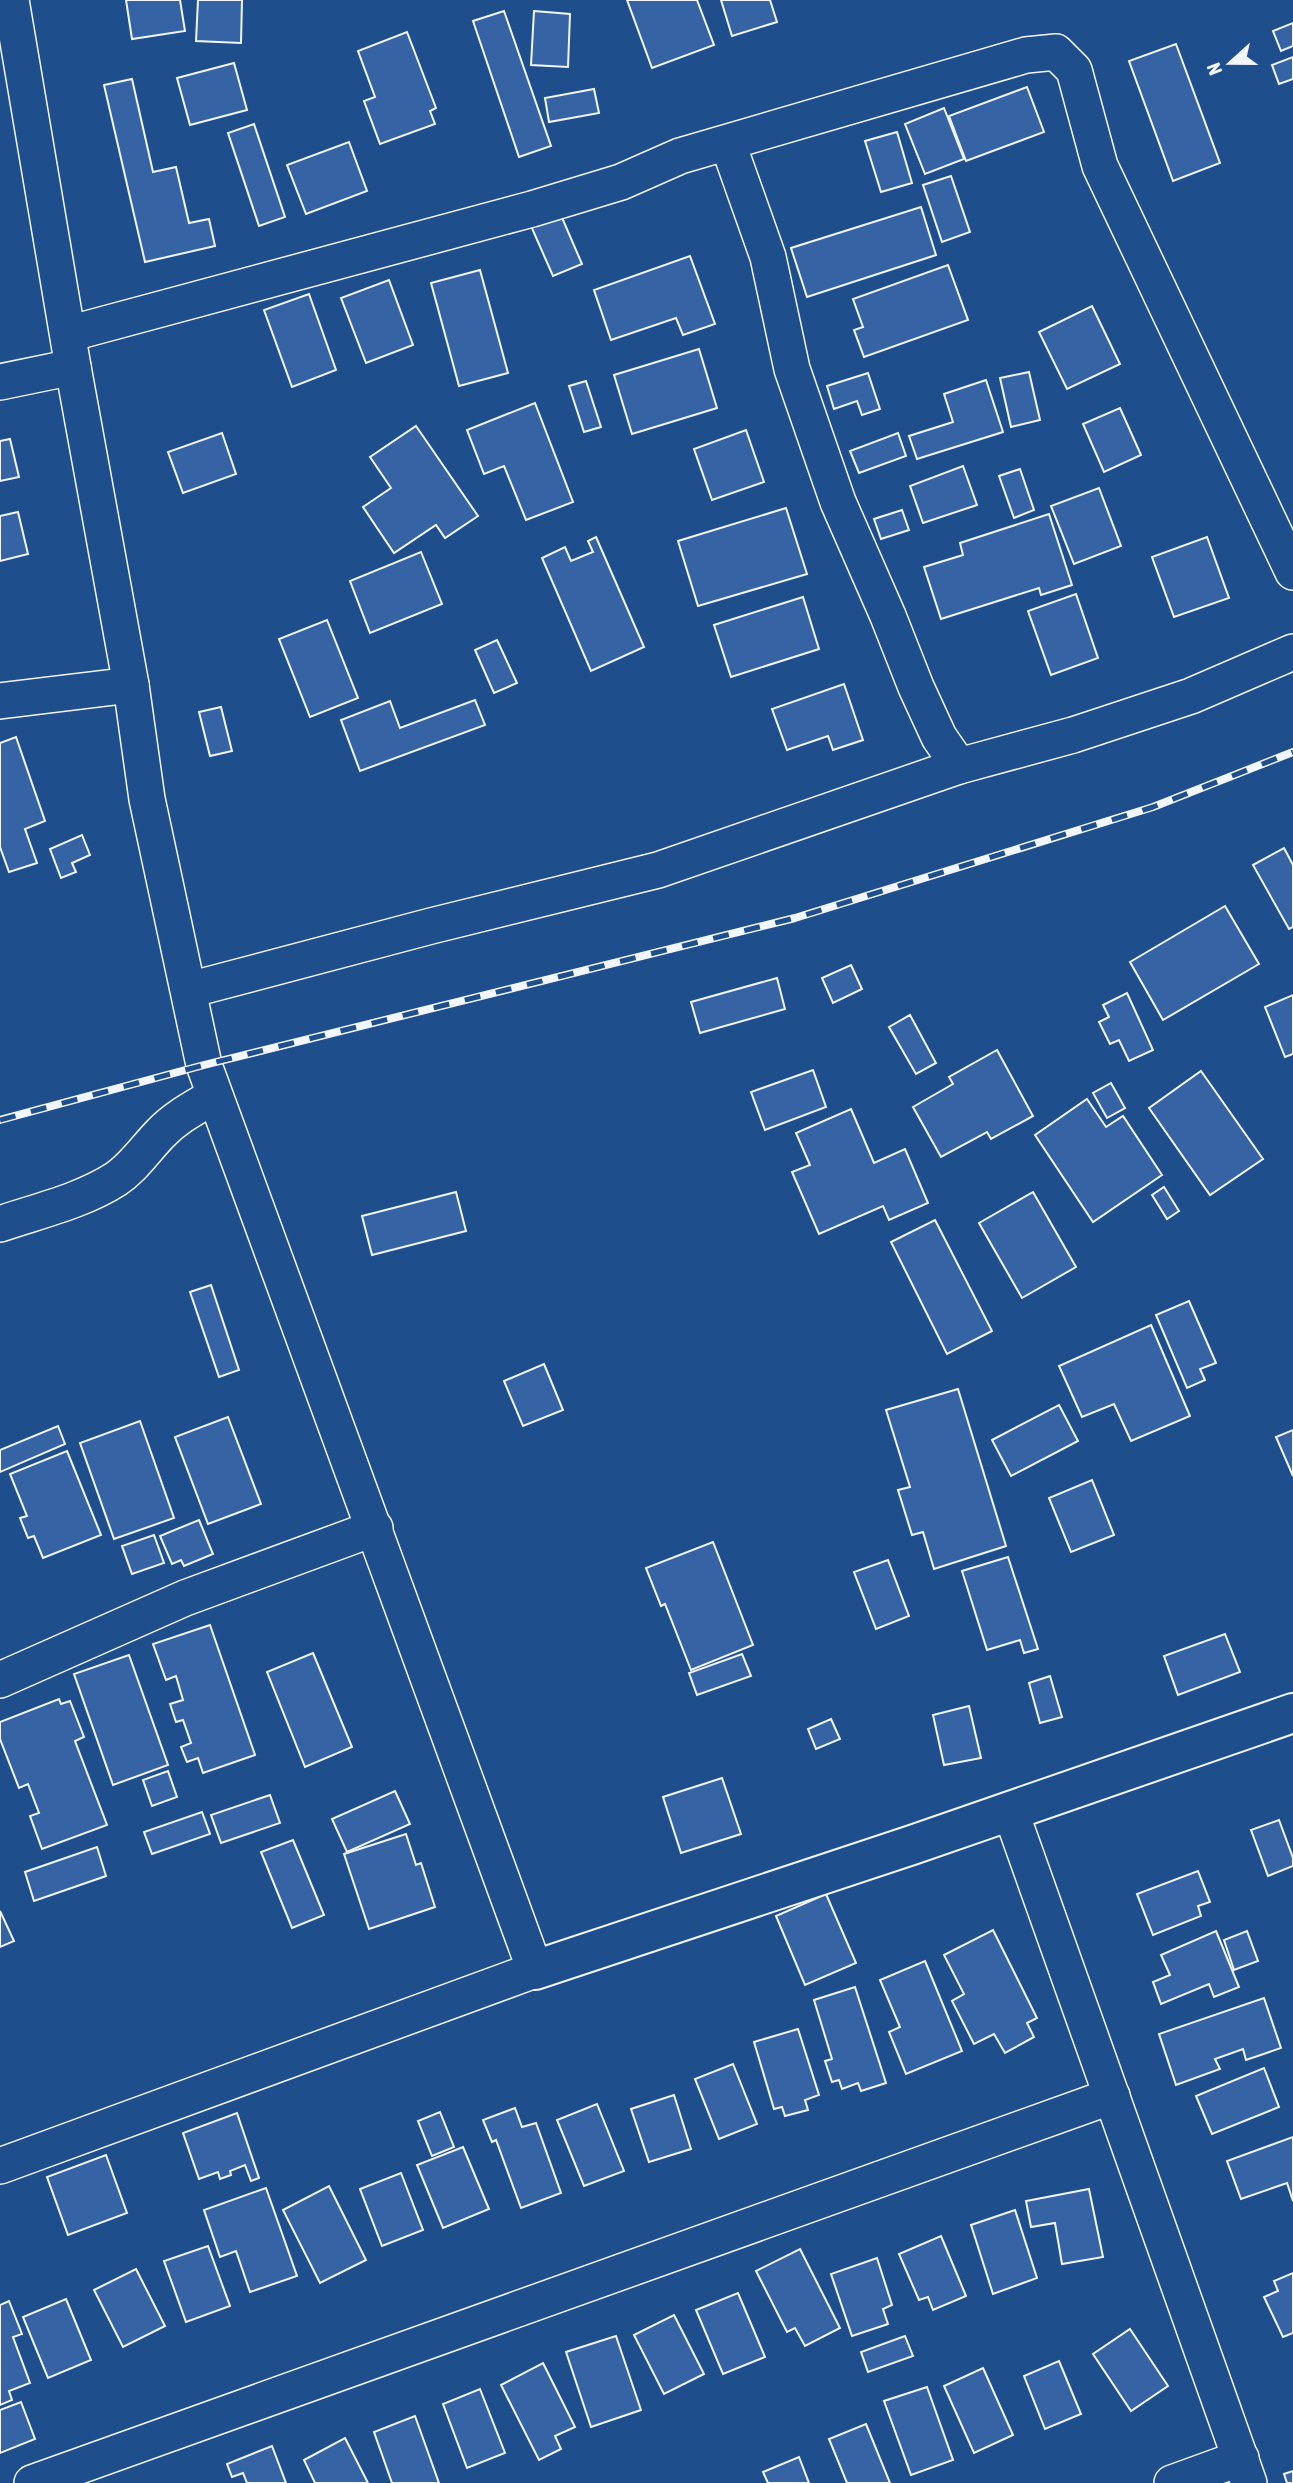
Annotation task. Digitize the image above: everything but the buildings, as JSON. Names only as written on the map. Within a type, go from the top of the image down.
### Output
[{"type":"street","points":[[11,0],[70,350],[131,685],[152,826],[204,1065],[535,1970]]},
{"type":"street","points":[[0,382],[70,350],[621,182],[680,156],[1013,59],[1056,52],[1074,69],[1100,166],[1293,572]]},
{"type":"street","points":[[728,144],[768,257],[792,369],[838,502],[916,687],[939,737],[959,766]]},
{"type":"street","points":[[189,990],[658,870],[959,766],[1073,735],[1191,696],[1293,652]]},
{"type":"street","points":[[0,701],[131,685]]},
{"type":"street","points":[[0,1224],[100,1189],[135,1163],[178,1118],[214,1096]]},
{"type":"street","points":[[0,1680],[185,1598],[375,1528]]},
{"type":"street","points":[[0,2166],[535,1970],[1293,1713]]},
{"type":"street","points":[[1010,1810],[1245,2471],[1172,2483]]},
{"type":"street","points":[[32,2483],[1112,2096]]},
{"type":"railway","points":[[0,1120],[204,1065],[795,918],[1153,807],[1293,752]]}]
